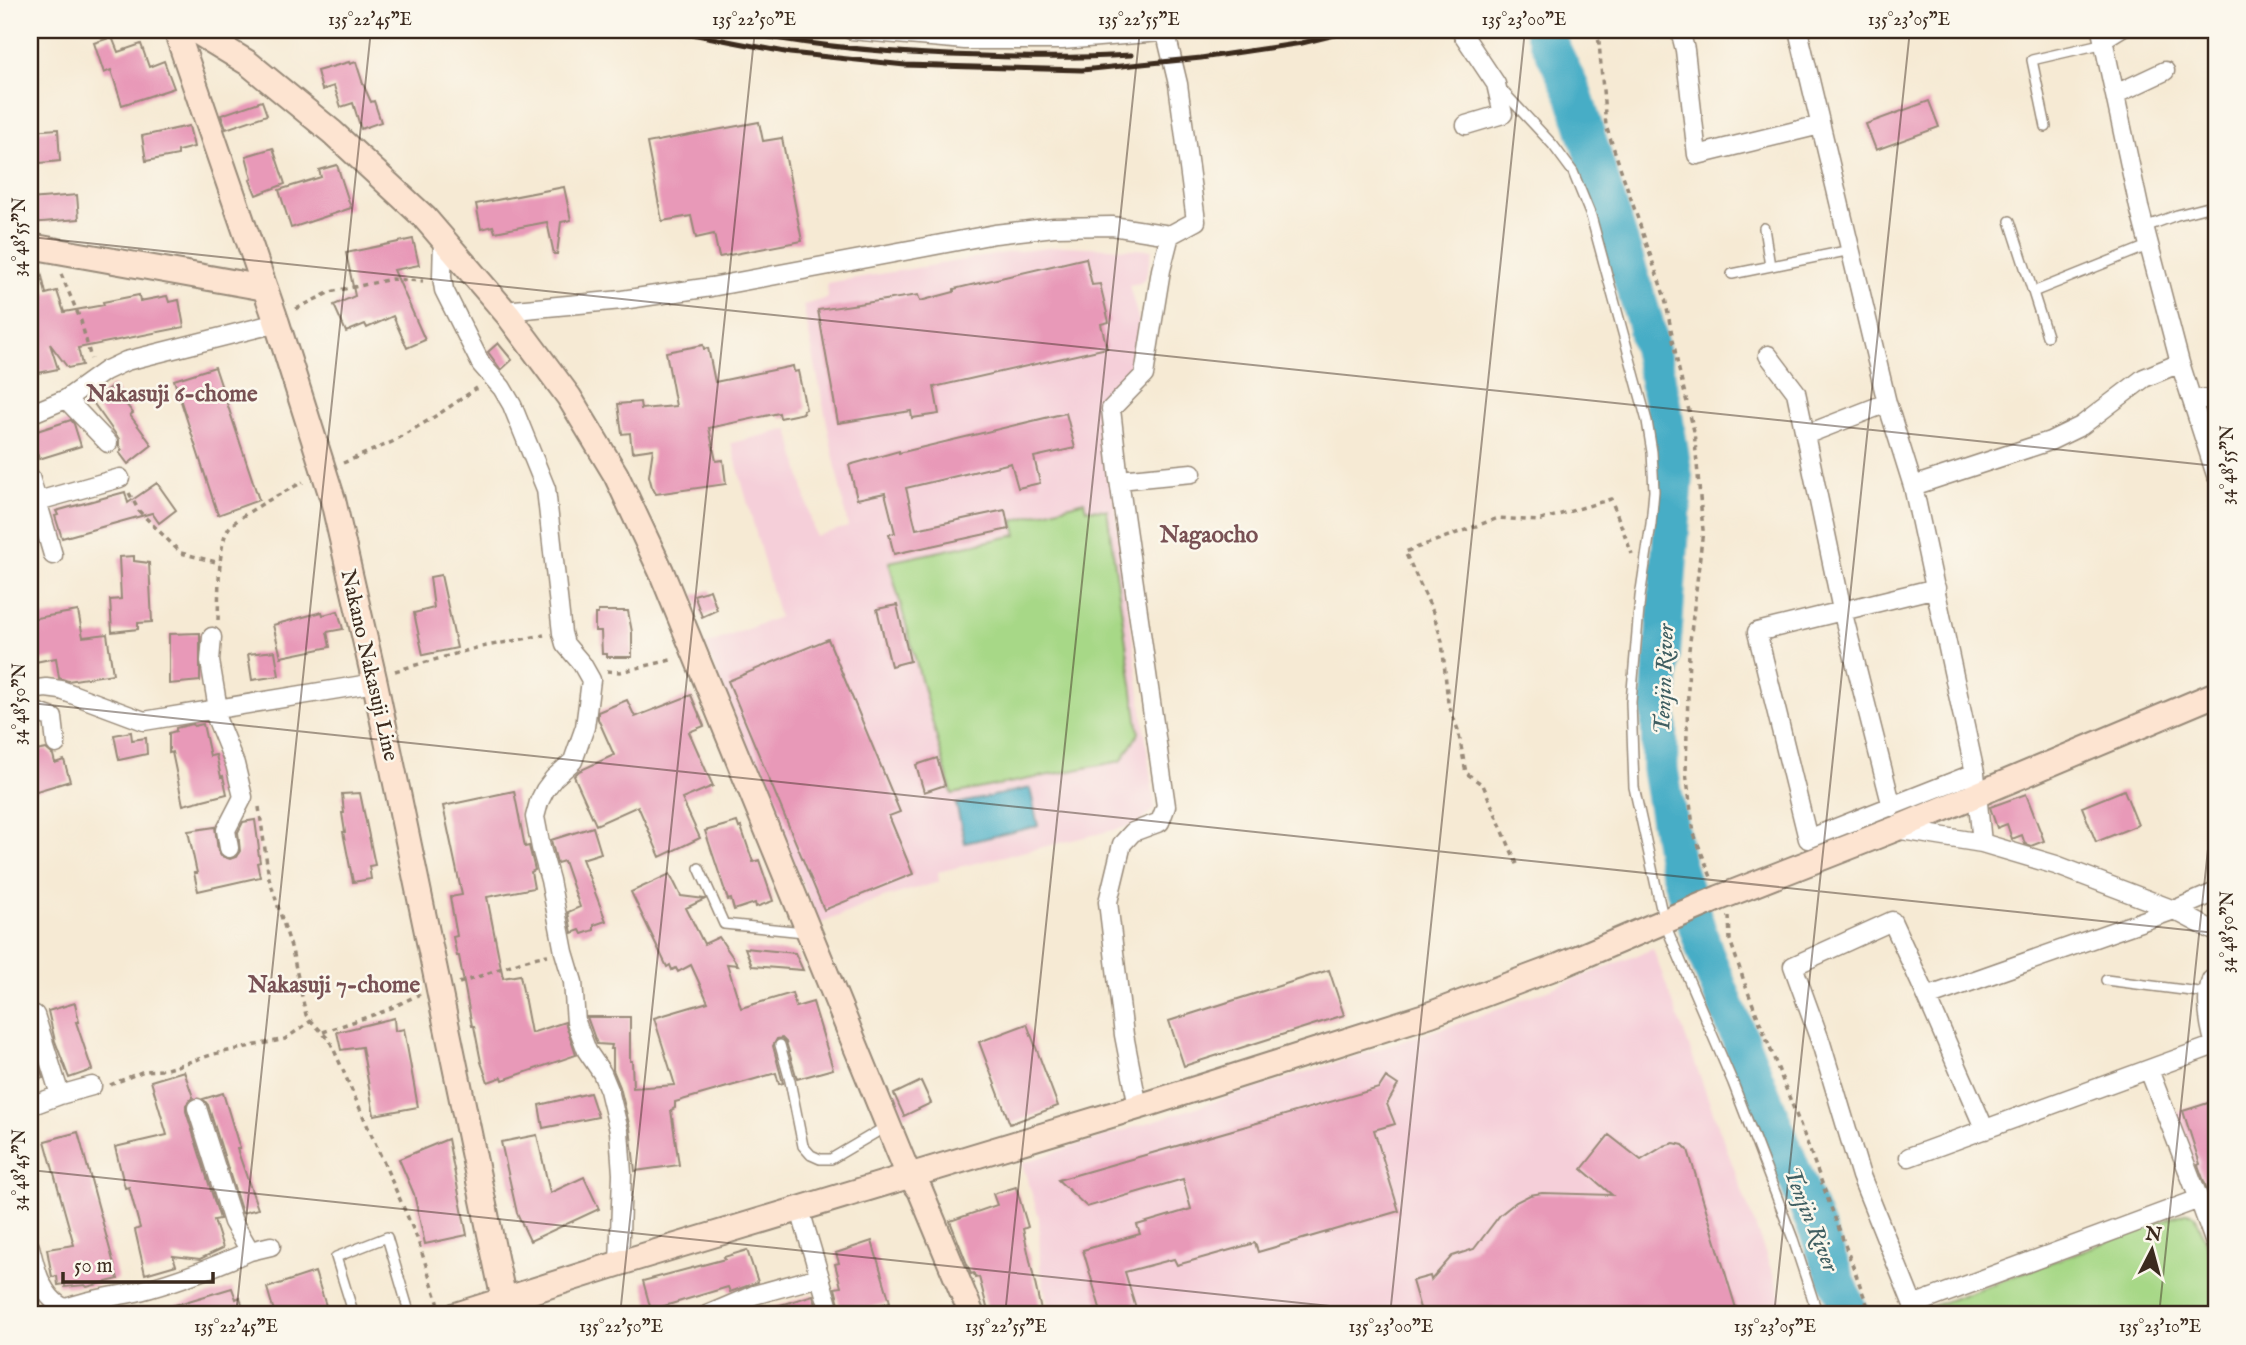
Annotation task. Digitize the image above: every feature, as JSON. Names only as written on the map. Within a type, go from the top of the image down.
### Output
[{"type":"street","name":"Nakano Nakasuji Line","points":[[176,30],[265,288],[283,318],[383,678],[505,1308]]},
{"type":"street","points":[[194,30],[248,63],[332,132],[425,218],[504,311],[569,397],[616,475],[661,571],[888,1125],[910,1177],[920,1190],[972,1315]]},
{"type":"street","points":[[851,30],[1062,40],[1185,30]]},
{"type":"street","points":[[1460,30],[1496,84],[1503,114],[1466,125]]},
{"type":"street","points":[[1680,30],[1685,50],[1697,155],[1820,125]]},
{"type":"street","points":[[1798,30],[1887,403],[1913,486],[1977,784],[1982,843]]},
{"type":"street","points":[[504,311],[622,300],[711,287],[995,234],[1054,226],[1112,226],[1170,235],[1196,221],[1178,84],[1166,31]]},
{"type":"street","points":[[2103,36],[2145,227],[2180,363],[2213,454],[2216,475]]},
{"type":"street","points":[[2116,94],[2165,71]]},
{"type":"street","points":[[1138,1107],[1124,1035],[1108,902],[1122,844],[1133,832],[1160,822],[1166,806],[1111,408],[1144,375],[1161,270],[1170,235]]},
{"type":"street","points":[[443,239],[444,290],[481,364],[493,376],[512,405],[546,489],[562,633],[565,644],[591,680],[585,727],[573,761],[545,790],[535,817],[573,982],[576,1022],[587,1051],[602,1073],[612,1099],[619,1131],[622,1174],[620,1264]]},
{"type":"street","points":[[30,246],[265,288]]},
{"type":"street","points":[[30,414],[66,400],[126,361],[283,318]]},
{"type":"street","points":[[1768,355],[1796,392],[1842,610],[1893,818]]},
{"type":"street","points":[[1913,486],[2050,441],[2081,426],[2144,378],[2180,363]]},
{"type":"street","points":[[2193,399],[2216,399]]},
{"type":"street","points":[[66,400],[108,443]]},
{"type":"street","points":[[1805,435],[1887,403]]},
{"type":"street","points":[[1119,480],[1192,473]]},
{"type":"street","points":[[30,477],[53,555]]},
{"type":"street","points":[[38,501],[120,478]]},
{"type":"street","points":[[1936,588],[1757,632],[1808,838],[1893,818],[2056,865],[2174,910],[2216,932]]},
{"type":"street","points":[[212,637],[210,661],[215,709],[235,764],[243,797],[226,830],[229,848]]},
{"type":"street","points":[[30,690],[61,690],[144,721],[383,678]]},
{"type":"street","points":[[448,1311],[505,1308],[732,1223],[910,1177],[1431,1014],[1559,966],[1720,898],[1893,818],[2216,694]]},
{"type":"street","points":[[30,710],[53,718],[56,744]]},
{"type":"street","points":[[1927,997],[2174,910],[2216,892]]},
{"type":"street","points":[[1985,1130],[1892,921],[1793,966],[1821,1043],[1861,1176],[1913,1310],[2199,1199]]},
{"type":"street","points":[[1909,1157],[2216,1044],[2210,1028],[2212,985]]},
{"type":"street","points":[[35,1015],[60,1096]]},
{"type":"street","points":[[2149,1069],[2216,1246]]},
{"type":"street","points":[[30,1106],[92,1086]]},
{"type":"street","points":[[195,1121],[222,1165],[233,1222],[250,1251]]},
{"type":"street","points":[[783,1210],[819,1277],[831,1315]]},
{"type":"street","points":[[30,1247],[37,1273],[46,1290],[55,1303],[70,1312],[115,1287],[135,1292],[188,1268],[206,1271],[250,1251],[271,1246]]},
{"type":"street","points":[[707,1315],[754,1295],[819,1277]]},
{"type":"lane","points":[[2046,127],[2032,60],[2126,30]]},
{"type":"lane","points":[[1496,84],[1553,145],[1573,172],[1591,216],[1647,421],[1652,452],[1653,502],[1630,702],[1634,787],[1661,923],[1738,1096],[1793,1239],[1818,1315]]},
{"type":"lane","points":[[2145,227],[2216,205]]},
{"type":"lane","points":[[2011,221],[2048,336]]},
{"type":"lane","points":[[1764,228],[1770,266]]},
{"type":"lane","points":[[2033,292],[2150,245]]},
{"type":"lane","points":[[1732,274],[1851,250]]},
{"type":"lane","points":[[699,868],[724,924],[810,932]]},
{"type":"lane","points":[[2106,980],[2212,985]]},
{"type":"lane","points":[[780,1045],[790,1081],[800,1137],[806,1151],[820,1159],[831,1159],[888,1125]]},
{"type":"lane","points":[[355,1315],[337,1257],[387,1237],[410,1315]]},
{"type":"path","points":[[1596,30],[1606,126],[1665,299],[1695,431],[1703,530],[1689,650],[1686,772],[1695,834],[1729,917],[1730,940],[1746,987],[1871,1315]]},
{"type":"path","points":[[60,272],[81,321],[96,378]]},
{"type":"path","points":[[283,318],[330,292],[392,279],[443,282]]},
{"type":"path","points":[[338,465],[392,442],[439,414],[493,376]]},
{"type":"path","points":[[212,637],[218,632],[220,564],[229,527],[277,495],[312,477]]},
{"type":"path","points":[[120,478],[139,511],[181,553],[220,564]]},
{"type":"path","points":[[1517,864],[1483,785],[1466,773],[1458,730],[1448,703],[1442,641],[1433,612],[1405,552],[1498,518],[1538,521],[1611,499],[1642,581]]},
{"type":"path","points":[[383,678],[476,648],[562,633]]},
{"type":"path","points":[[582,664],[602,671],[620,672],[696,654]]},
{"type":"path","points":[[258,802],[269,878],[292,950],[306,1016],[330,1041],[448,1311]]},
{"type":"path","points":[[456,984],[526,959],[564,952]]},
{"type":"path","points":[[322,1032],[385,1011],[428,991]]},
{"type":"path","points":[[92,1086],[100,1088],[144,1071],[164,1070],[214,1054],[285,1039],[311,1021]]},
{"type":"shaded area","points":[[1065,246],[1152,250],[1146,277],[1140,283],[1129,285],[1141,328],[1131,371],[1100,396],[1155,808],[1139,824],[938,872],[939,882],[883,898],[819,924],[705,645],[779,617],[731,443],[789,429],[815,536],[848,527],[803,305],[828,298],[827,283],[1011,252]]},
{"type":"shaded area","points":[[1653,949],[1788,1315],[1050,1315],[1040,1266],[1039,1217],[1022,1163],[1472,1019]]},
{"type":"shaded area","points":[[2216,1099],[2216,1225],[2174,1113]]},
{"type":"green space","points":[[1084,501],[1086,509],[1107,510],[1139,733],[1121,761],[952,794],[889,562],[1017,535],[1013,521]]},
{"type":"green space","points":[[2187,1212],[2195,1214],[2216,1269],[2216,1315],[1917,1315],[1919,1311]]},
{"type":"water","points":[[1030,788],[1038,826],[965,843],[956,804]]},
{"type":"building","points":[[112,37],[118,52],[141,44],[149,67],[164,61],[174,88],[122,105],[111,70],[104,73],[94,43]]},
{"type":"building","points":[[356,62],[381,122],[361,129],[353,103],[341,107],[334,86],[322,90],[317,71]]},
{"type":"building","points":[[262,101],[267,115],[226,129],[221,115]]},
{"type":"building","points":[[1929,101],[1939,127],[1876,150],[1866,124]]},
{"type":"building","points":[[759,122],[763,141],[782,138],[802,241],[719,257],[714,234],[696,238],[691,216],[662,221],[647,143]]},
{"type":"building","points":[[189,126],[194,147],[178,151],[178,155],[146,161],[142,136]]},
{"type":"building","points":[[58,129],[60,161],[30,164],[30,131]]},
{"type":"building","points":[[273,148],[285,184],[256,195],[246,156]]},
{"type":"building","points":[[337,165],[351,208],[291,228],[279,190],[321,177],[319,170]]},
{"type":"building","points":[[564,187],[571,220],[561,222],[557,254],[554,254],[547,222],[495,232],[493,226],[481,229],[476,204]]},
{"type":"building","points":[[77,195],[79,219],[30,223],[30,199]]},
{"type":"building","points":[[413,239],[419,265],[394,270],[425,340],[407,348],[393,316],[367,328],[365,324],[346,332],[334,305],[355,296],[346,253]]},
{"type":"building","points":[[1086,258],[1092,285],[1100,284],[1109,322],[1101,324],[1107,348],[934,387],[939,414],[912,418],[911,411],[838,423],[818,310],[918,295],[920,301],[954,292],[954,289]]},
{"type":"building","points":[[30,261],[39,263],[46,294],[57,291],[64,312],[139,295],[140,301],[167,296],[169,302],[179,300],[184,327],[78,348],[82,365],[68,368],[50,344],[58,369],[38,373],[37,368],[30,369]]},
{"type":"building","points":[[498,343],[512,360],[501,370],[488,352]]},
{"type":"building","points":[[703,345],[704,349],[708,348],[715,382],[793,366],[794,372],[798,371],[806,409],[803,410],[804,413],[780,418],[779,413],[709,428],[716,461],[723,460],[726,484],[656,494],[649,476],[653,449],[632,452],[630,433],[622,434],[618,404],[640,402],[641,409],[676,406],[666,352]]},
{"type":"building","points":[[215,367],[259,500],[218,515],[174,380]]},
{"type":"building","points":[[112,386],[133,413],[130,415],[152,445],[128,464],[119,452],[122,450],[119,439],[92,401]]},
{"type":"building","points":[[1066,413],[1075,448],[1034,457],[1040,483],[1018,488],[1011,463],[906,488],[916,529],[1005,510],[1009,529],[894,554],[889,534],[895,533],[885,493],[857,499],[849,465]]},
{"type":"building","points":[[71,420],[81,446],[39,459],[31,433]]},
{"type":"building","points":[[157,483],[176,510],[159,523],[152,513],[62,538],[56,511],[125,492],[128,503]]},
{"type":"building","points":[[134,556],[134,561],[149,563],[152,622],[138,623],[138,629],[112,632],[110,600],[121,599],[119,557]]},
{"type":"building","points":[[441,575],[457,648],[423,655],[414,613],[434,608],[430,577]]},
{"type":"building","points":[[710,590],[717,610],[702,617],[694,595]]},
{"type":"building","points":[[897,605],[910,661],[891,666],[877,609]]},
{"type":"building","points":[[78,611],[83,637],[107,634],[113,674],[68,681],[59,678],[56,658],[30,663],[30,619]]},
{"type":"building","points":[[338,611],[343,629],[327,632],[330,647],[281,657],[273,625],[322,612],[323,615]]},
{"type":"building","points":[[598,611],[628,611],[632,632],[632,657],[607,657],[607,654],[602,654],[601,631],[595,631],[595,614],[598,614]]},
{"type":"building","points":[[200,633],[200,681],[169,684],[169,634]]},
{"type":"building","points":[[828,639],[900,812],[889,816],[913,874],[824,910],[728,681]]},
{"type":"building","points":[[275,651],[279,676],[252,680],[248,654]]},
{"type":"building","points":[[691,695],[704,726],[689,732],[713,786],[682,799],[700,838],[660,857],[638,806],[596,825],[574,776],[579,771],[614,755],[598,719],[598,712],[627,700],[635,717]]},
{"type":"building","points":[[203,724],[210,756],[216,755],[227,794],[183,805],[172,752],[169,753],[169,733],[176,731],[176,728]]},
{"type":"building","points":[[131,732],[132,740],[146,738],[147,754],[119,760],[114,735]]},
{"type":"building","points":[[46,749],[53,755],[55,763],[64,760],[70,781],[30,793],[30,752]]},
{"type":"building","points":[[937,758],[945,785],[924,792],[916,765]]},
{"type":"building","points":[[2124,790],[2138,825],[2096,842],[2082,807]]},
{"type":"building","points":[[514,791],[525,847],[529,846],[535,870],[531,872],[534,888],[487,897],[503,978],[520,975],[531,1033],[565,1022],[576,1055],[503,1080],[502,1077],[488,1082],[472,1026],[453,937],[457,936],[450,897],[462,895],[443,806]]},
{"type":"building","points":[[360,793],[375,865],[369,866],[371,879],[353,882],[343,832],[342,794]]},
{"type":"building","points":[[2026,794],[2044,841],[2031,846],[2025,844],[2022,835],[2012,839],[2007,824],[1997,828],[1990,807]]},
{"type":"building","points":[[255,820],[260,877],[198,891],[188,831],[215,827],[218,851],[221,856],[230,859],[236,857],[240,851],[238,832],[243,822]]},
{"type":"building","points":[[737,822],[753,862],[759,860],[773,901],[734,910],[731,899],[728,900],[705,831]]},
{"type":"building","points":[[593,827],[601,853],[582,859],[606,921],[594,925],[594,930],[582,934],[580,930],[572,933],[568,912],[580,907],[564,861],[557,863],[551,840]]},
{"type":"building","points":[[670,874],[681,896],[705,899],[686,908],[704,944],[719,937],[738,965],[727,964],[741,1008],[792,993],[796,1007],[813,1002],[833,1069],[797,1079],[786,1042],[782,1038],[777,1039],[773,1046],[783,1083],[779,1084],[776,1073],[675,1102],[675,1108],[671,1110],[679,1165],[635,1171],[630,1128],[613,1070],[612,1045],[597,1044],[587,1017],[630,1017],[633,1088],[675,1085],[654,1018],[708,1002],[691,965],[678,972],[676,968],[672,970],[670,965],[667,967],[631,892]]},
{"type":"building","points":[[745,948],[795,953],[803,970],[752,966]]},
{"type":"building","points":[[1329,970],[1344,1015],[1184,1066],[1169,1021]]},
{"type":"building","points":[[75,1003],[79,1022],[76,1022],[92,1070],[69,1078],[55,1041],[48,1011]]},
{"type":"building","points":[[394,1018],[395,1031],[404,1029],[418,1107],[374,1115],[362,1047],[341,1050],[337,1032]]},
{"type":"building","points":[[1027,1024],[1058,1106],[1010,1124],[979,1042]]},
{"type":"building","points":[[33,1048],[43,1078],[30,1081],[30,1049]]},
{"type":"building","points":[[184,1071],[193,1097],[186,1105],[186,1111],[220,1219],[214,1220],[223,1248],[200,1259],[173,1256],[176,1265],[145,1274],[135,1230],[140,1228],[129,1187],[125,1188],[115,1147],[167,1135],[151,1081]]},
{"type":"building","points":[[1386,1077],[1398,1085],[1387,1104],[1395,1124],[1374,1130],[1399,1211],[1258,1252],[1255,1243],[1177,1265],[1174,1259],[1125,1272],[1138,1315],[1102,1315],[1083,1250],[1140,1234],[1137,1225],[1191,1209],[1183,1179],[1087,1207],[1058,1180],[1379,1088]]},
{"type":"building","points":[[921,1081],[931,1103],[904,1116],[894,1094]]},
{"type":"building","points":[[223,1093],[240,1149],[237,1149],[258,1209],[242,1213],[208,1105],[203,1099]]},
{"type":"building","points":[[590,1093],[598,1117],[543,1128],[539,1105]]},
{"type":"building","points":[[2211,1102],[2212,1105],[2216,1104],[2215,1211],[2198,1165],[2200,1164],[2183,1111]]},
{"type":"building","points":[[78,1132],[118,1279],[87,1287],[65,1287],[65,1284],[58,1285],[57,1276],[52,1277],[47,1249],[74,1245],[45,1141]]},
{"type":"building","points":[[537,1135],[550,1193],[584,1177],[599,1209],[530,1241],[517,1213],[501,1142]]},
{"type":"building","points":[[1609,1135],[1641,1160],[1674,1143],[1683,1145],[1688,1150],[1738,1315],[1422,1315],[1412,1281],[1430,1276],[1431,1280],[1452,1256],[1474,1249],[1500,1215],[1516,1202],[1542,1193],[1612,1195],[1582,1169]]},
{"type":"building","points":[[448,1139],[467,1235],[425,1244],[414,1194],[399,1159]]},
{"type":"building","points":[[1016,1187],[1028,1227],[1023,1229],[1042,1315],[989,1315],[979,1277],[975,1278],[974,1273],[971,1274],[950,1221],[997,1205],[993,1194]]},
{"type":"building","points":[[872,1241],[890,1302],[859,1311],[860,1315],[842,1315],[835,1288],[841,1287],[835,1264],[839,1263],[836,1253]]},
{"type":"building","points":[[747,1250],[758,1282],[730,1292],[728,1287],[651,1310],[643,1281],[725,1259],[724,1257]]},
{"type":"building","points":[[315,1272],[329,1315],[275,1315],[267,1288]]},
{"type":"building","points":[[232,1288],[236,1299],[240,1297],[245,1315],[156,1315],[155,1311]]},
{"type":"building","points":[[813,1295],[819,1315],[762,1315],[761,1311]]},
{"type":"waterway","name":"Tenjin River","points":[[1543,30],[1574,94],[1645,322],[1663,406],[1675,481],[1659,701],[1660,769],[1676,863],[1707,958],[1851,1315]]},
{"type":"railway","points":[[671,30],[790,53],[905,65],[1082,70],[1201,58],[1302,43],[1355,30]]},
{"type":"railway","points":[[734,30],[827,46],[920,54],[1038,57],[1131,55]]},
{"type":"district","name":"Nakasuji 6-chome","points":[[172,393]]},
{"type":"district","name":"Nagaocho","points":[[1209,534]]},
{"type":"district","name":"Nakasuji 7-chome","points":[[334,984]]}]
